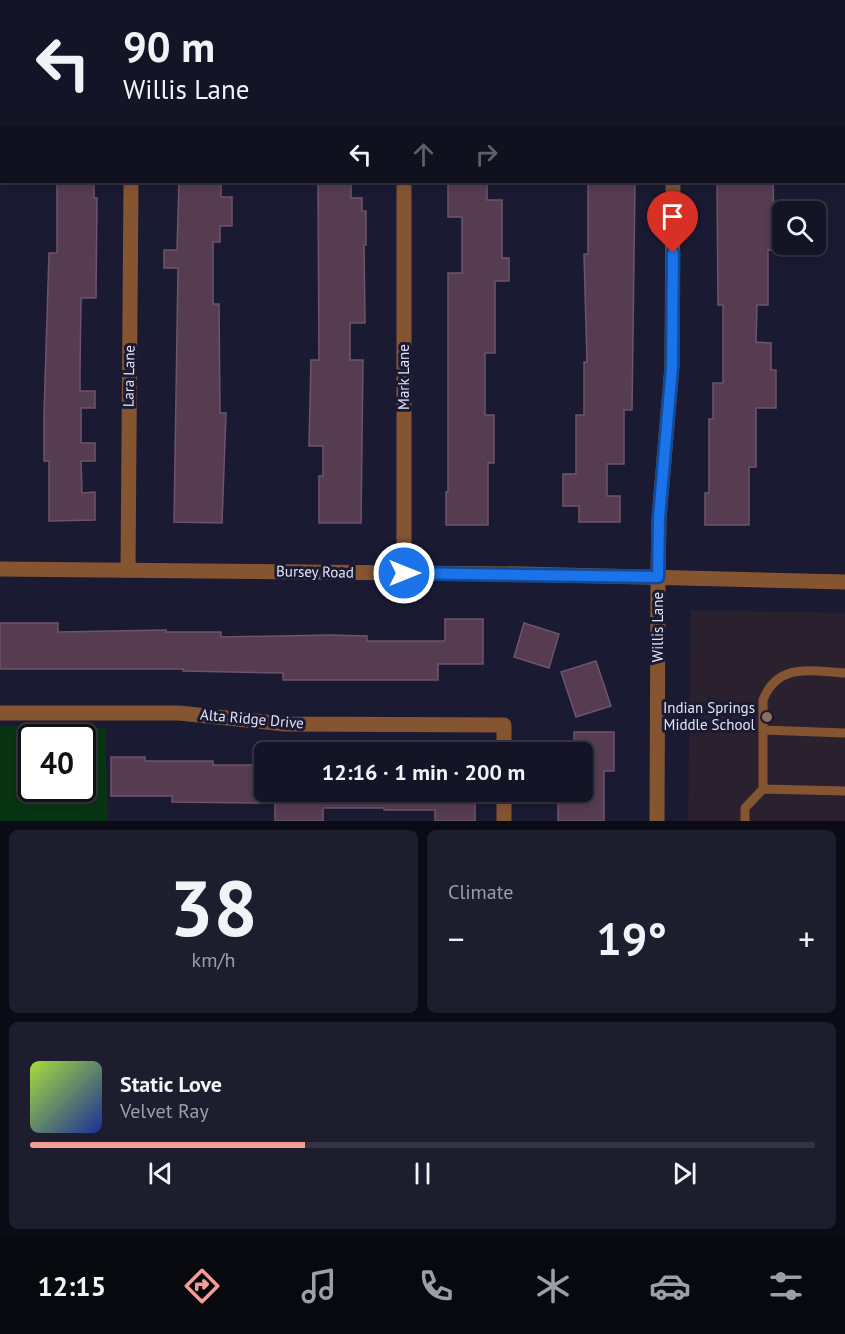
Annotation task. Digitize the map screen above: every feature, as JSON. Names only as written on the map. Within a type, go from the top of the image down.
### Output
[{"type":"street","name":"Lara Lane","points":[[128,570],[131,183]]},
{"type":"street","name":"Mark Lane","points":[[404,183],[404,573]]},
{"type":"street","name":"Willis Lane","points":[[657,821],[659,518],[672,367],[673,183]]},
{"type":"street","name":"Bursey Road","points":[[0,569],[404,573],[845,582]]},
{"type":"street","name":"Alta Ridge Drive","points":[[0,713],[179,713],[285,724],[504,725],[504,742]]},
{"type":"street","points":[[504,802],[504,821]]},
{"type":"lane","points":[[745,821],[746,808],[763,789],[763,700],[768,687],[779,677],[797,671],[845,673]]},
{"type":"lane","points":[[763,730],[845,732]]},
{"type":"lane","points":[[763,789],[845,791]]},
{"type":"shaded area","name":"Indian Springs Middle School","points":[[691,610],[845,613],[845,821],[688,821]]},
{"type":"green space","points":[[0,726],[18,726],[18,802],[96,802],[96,728],[105,728],[108,821],[0,821]]},
{"type":"building","points":[[57,183],[94,183],[94,198],[97,198],[96,298],[81,298],[80,391],[95,391],[95,408],[81,408],[81,443],[95,443],[95,461],[81,461],[82,493],[95,492],[95,520],[49,521],[49,461],[44,461],[44,414],[49,253],[57,253]]},
{"type":"building","points":[[179,183],[221,183],[221,197],[232,197],[232,226],[220,226],[220,242],[213,242],[213,304],[219,304],[220,413],[226,413],[222,523],[174,522],[178,268],[164,268],[164,250],[177,250]]},
{"type":"building","points":[[318,183],[351,183],[351,198],[362,198],[362,211],[366,211],[365,323],[350,323],[350,360],[363,360],[361,523],[319,523],[319,476],[323,476],[323,446],[309,446],[311,360],[319,360]]},
{"type":"building","points":[[448,183],[487,183],[487,200],[502,200],[502,258],[509,258],[509,281],[495,281],[495,353],[485,353],[485,415],[494,415],[494,463],[488,463],[488,525],[446,525],[448,273],[462,273],[462,217],[448,217]]},
{"type":"building","points":[[588,183],[635,183],[632,410],[624,410],[624,464],[607,464],[607,496],[620,496],[620,522],[579,522],[579,506],[563,506],[563,474],[576,474],[576,415],[584,415],[584,362],[587,362],[584,254],[588,254]]},
{"type":"building","points":[[717,183],[773,183],[772,250],[768,250],[768,305],[757,305],[756,342],[771,343],[771,370],[776,370],[776,408],[756,408],[756,467],[749,467],[749,525],[705,525],[705,493],[709,493],[709,419],[713,419],[713,383],[723,383],[723,305],[718,305]]},
{"type":"building","points":[[445,619],[483,619],[483,664],[438,664],[438,680],[283,680],[283,673],[183,671],[183,669],[0,669],[0,623],[58,623],[58,632],[166,630],[166,632],[221,632],[221,637],[330,635],[367,636],[367,641],[445,641]]},
{"type":"building","points":[[524,623],[559,634],[549,668],[514,657]]},
{"type":"building","points":[[596,661],[611,706],[576,717],[561,672]]},
{"type":"building","points":[[574,732],[614,732],[614,771],[604,771],[604,821],[558,821],[558,802],[593,802],[593,742],[574,742]]},
{"type":"building","points":[[111,757],[145,757],[145,761],[213,761],[213,765],[253,765],[254,802],[264,803],[172,802],[172,796],[111,796]]},
{"type":"building","points":[[275,802],[475,802],[475,821],[435,821],[435,810],[323,808],[323,821],[275,821]]},
{"type":"place","name":"Indian Springs Middle School","points":[[767,717]]},
{"type":"route","points":[[404,573],[658,577],[659,518],[672,367],[673,253]]}]
